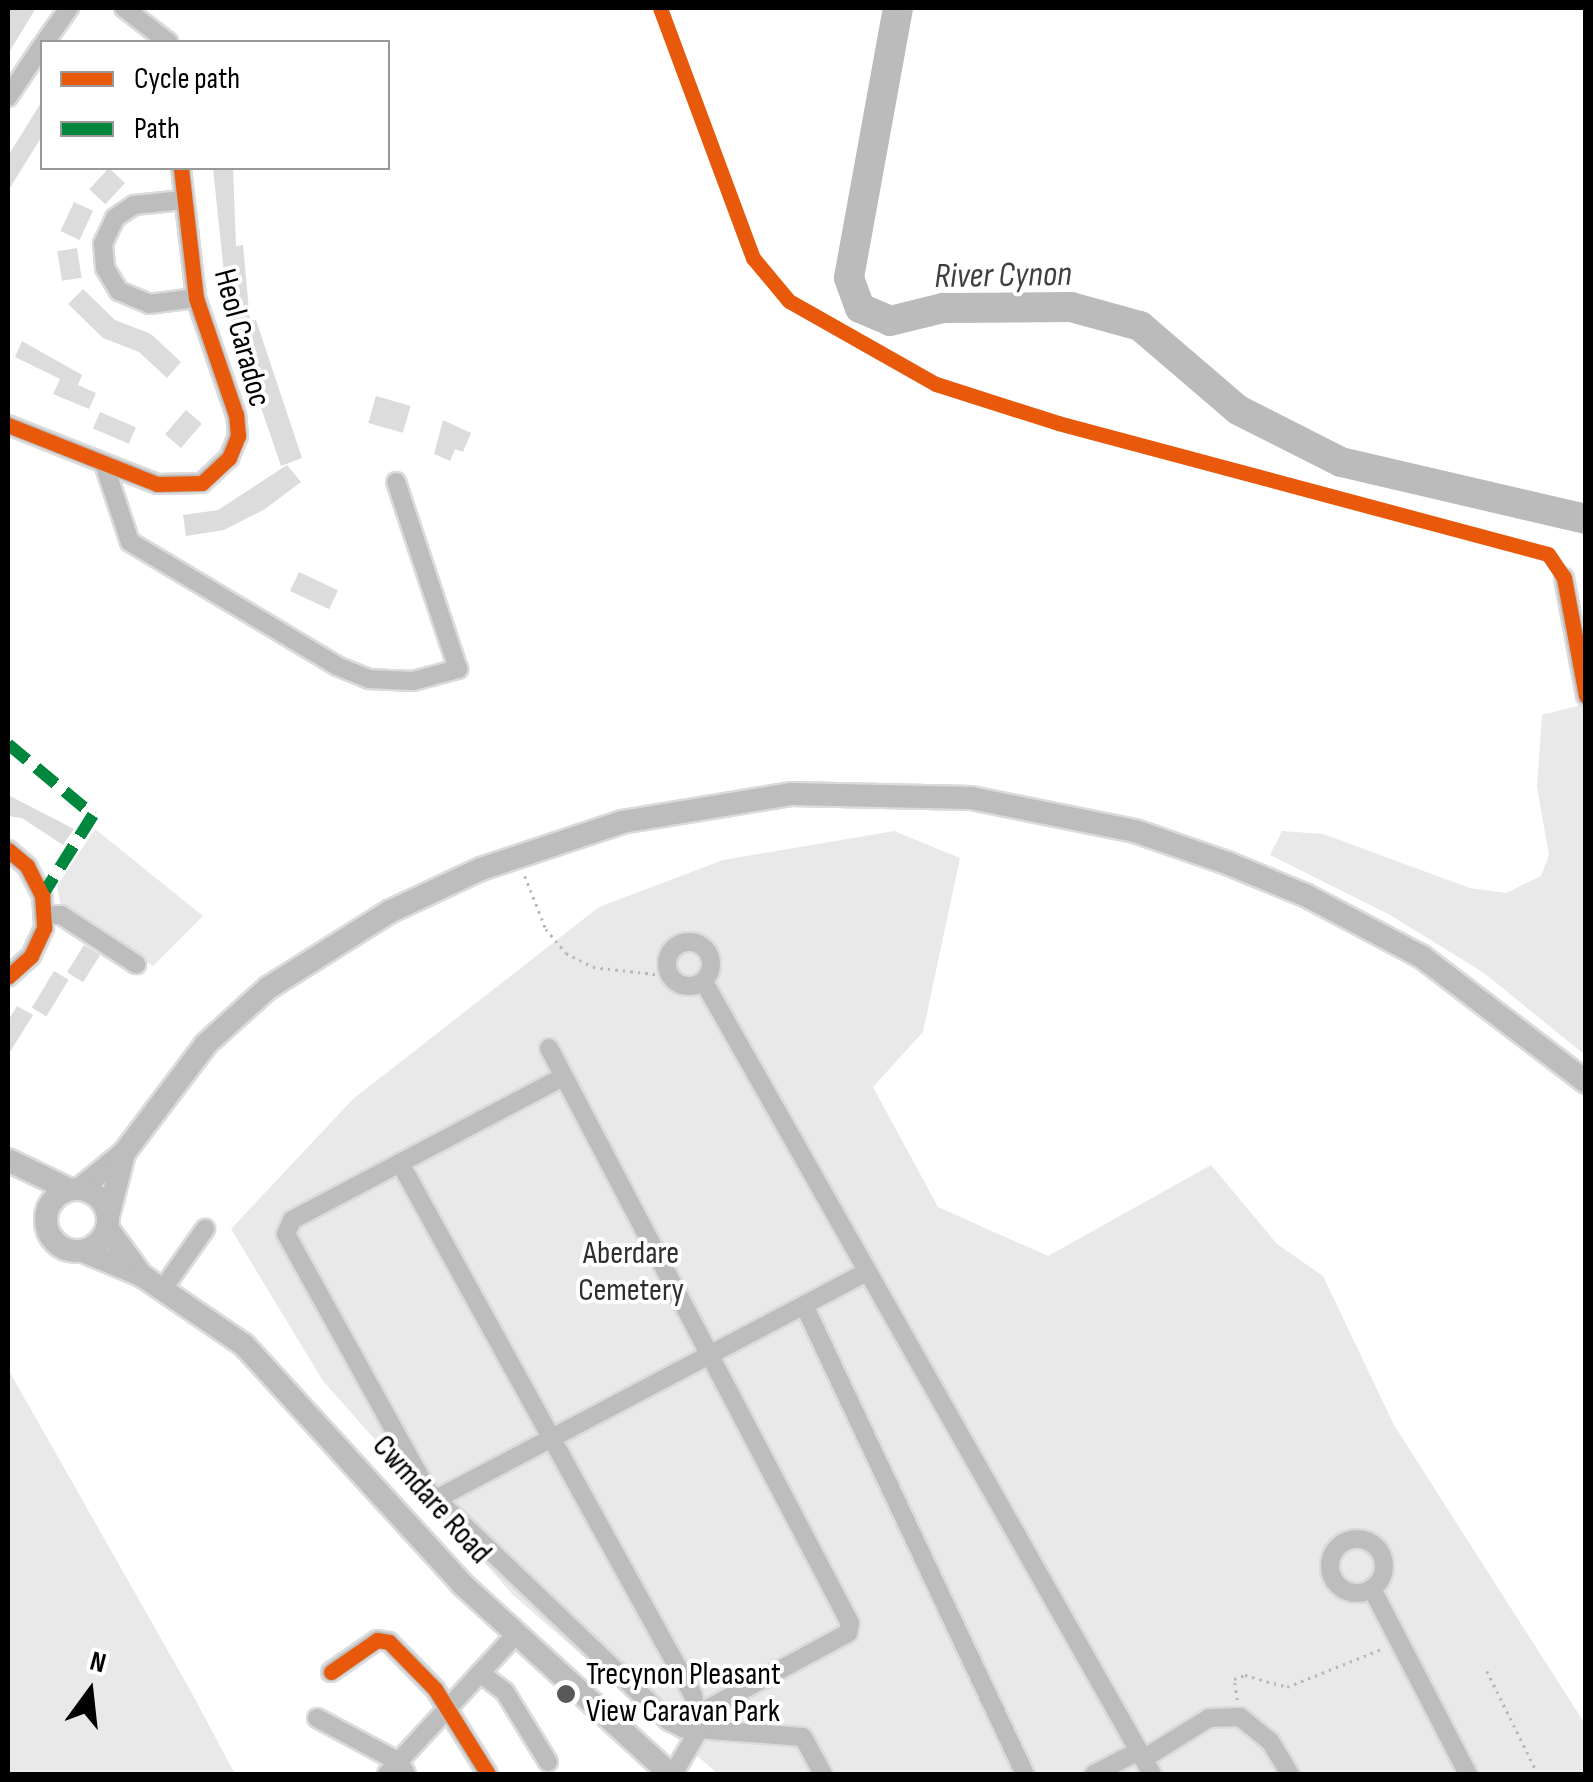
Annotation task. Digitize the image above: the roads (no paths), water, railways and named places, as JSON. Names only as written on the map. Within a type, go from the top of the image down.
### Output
[{"type":"main road","points":[[46,1216],[52,1200],[75,1189],[124,1153],[206,1044],[268,988],[389,912],[517,856],[622,822],[792,794],[971,798],[1050,810],[1134,831],[1308,896],[1422,958],[1586,1082]]},
{"type":"main road","points":[[14,1166],[46,1216],[56,1243],[83,1250],[108,1222],[124,1153]]},
{"type":"main road","points":[[14,1166],[101,1200],[108,1222]]},
{"type":"main road","name":"Cwmdare Road","points":[[108,1222],[141,1275]]},
{"type":"main road","name":"Cwmdare Road","points":[[83,1250],[141,1275],[276,1375],[462,1584],[672,1774]]},
{"type":"street","points":[[47,40],[69,8]]},
{"type":"street","points":[[124,8],[165,40]]},
{"type":"street","points":[[8,97],[40,50]]},
{"type":"street","name":"Heol Caradoc","points":[[8,425],[104,464],[184,488],[217,474],[229,458],[238,436],[236,416],[196,298],[181,170]]},
{"type":"street","points":[[183,200],[134,205],[114,218],[103,244],[105,268],[120,291],[148,304],[196,298]]},
{"type":"street","points":[[104,464],[130,542],[291,640],[369,679],[413,681],[458,670],[396,482]]},
{"type":"street","points":[[1564,578],[1586,696]]},
{"type":"street","points":[[8,850],[27,866],[43,915],[31,956],[8,977]]},
{"type":"street","points":[[43,915],[61,914],[136,964]]},
{"type":"street","points":[[704,984],[672,976],[667,956],[673,946],[693,943],[710,959],[704,984],[1145,1761]]},
{"type":"street","points":[[549,1048],[850,1623],[848,1634],[699,1721],[672,1774]]},
{"type":"street","points":[[563,1077],[292,1220],[286,1234],[436,1499],[668,1721],[699,1721],[803,1737],[823,1774]]},
{"type":"street","points":[[400,1163],[551,1438],[699,1721]]},
{"type":"street","points":[[162,1290],[206,1229]]},
{"type":"street","points":[[436,1499],[868,1272]]},
{"type":"street","points":[[804,1305],[1025,1774]]},
{"type":"street","points":[[1372,1589],[1468,1774]]},
{"type":"street","points":[[317,1718],[397,1770],[516,1634]]},
{"type":"street","points":[[331,1672],[377,1640],[388,1642],[448,1709],[488,1774]]},
{"type":"street","points":[[480,1673],[505,1692],[548,1762]]},
{"type":"street","points":[[1094,1774],[1145,1761],[1209,1718],[1240,1717],[1270,1741],[1290,1774]]},
{"type":"waterway","name":"River Cynon","points":[[898,8],[849,278],[860,308],[890,321],[943,308],[1071,307],[1140,326],[1238,410],[1341,462],[1586,519]]},
{"type":"place","name":"Trecynon Pleasant View Caravan Park","points":[[566,1694]]},
{"type":"park label","name":"Aberdare Cemetery","points":[[631,1274]]}]
